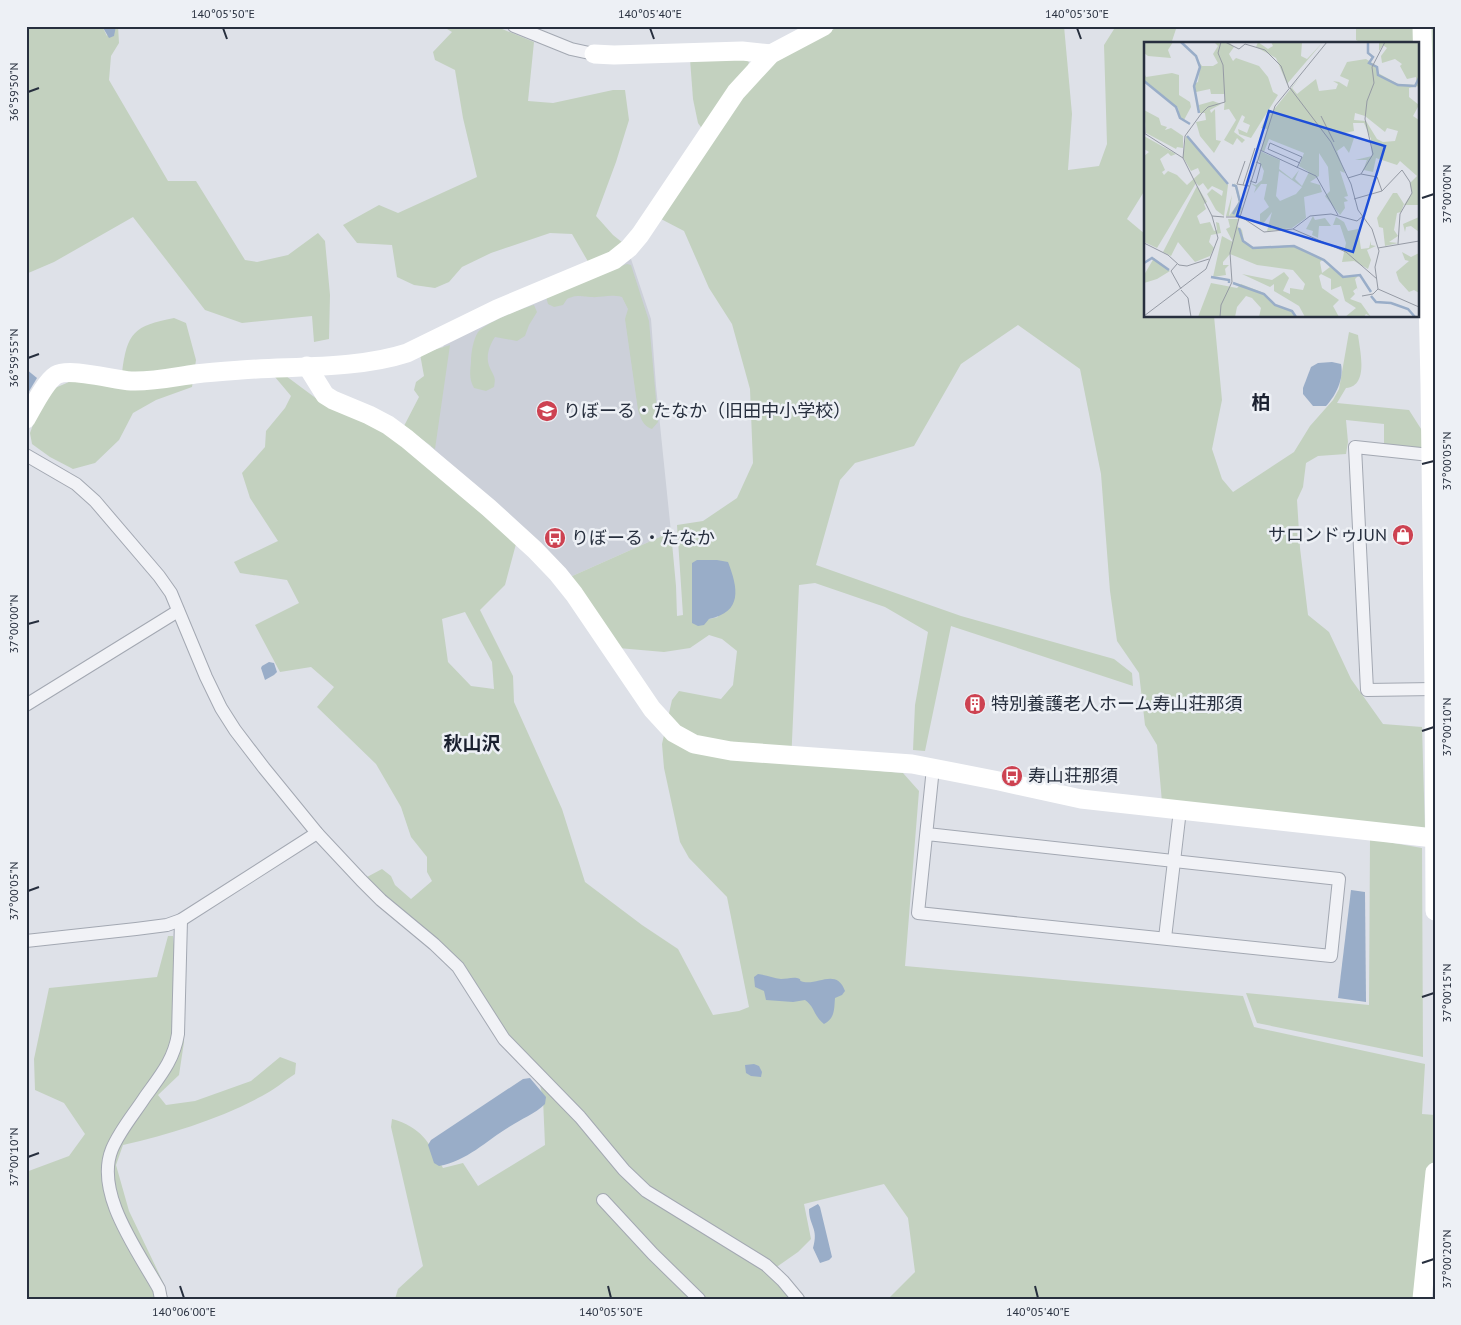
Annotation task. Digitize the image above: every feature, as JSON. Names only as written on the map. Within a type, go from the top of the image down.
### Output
[{"type":"street","points":[[514,26],[571,49],[594,54],[742,51],[771,54]]},
{"type":"street","points":[[26,419],[48,382],[55,375],[62,373],[71,372],[138,381],[242,370],[377,361],[407,353],[498,310],[614,260],[629,248],[640,235],[736,92],[771,54],[824,26]]},
{"type":"street","points":[[1422,26],[1432,384],[1430,455],[1435,912]]},
{"type":"street","points":[[307,366],[325,395],[375,418],[408,438],[535,550],[574,594],[652,709],[664,723],[682,738],[694,744],[731,751],[912,764],[1074,798],[1180,810],[1434,833]]},
{"type":"street","points":[[1430,455],[1354,447],[1367,690],[1434,689]]},
{"type":"street","points":[[26,455],[76,484],[95,501],[159,576],[171,593],[221,708],[235,730],[317,833],[381,900],[410,922],[458,967],[504,1039],[580,1117],[633,1180],[646,1191],[693,1222],[766,1265],[798,1299]]},
{"type":"street","points":[[26,705],[178,611]]},
{"type":"street","points":[[927,834],[1339,879],[1331,956],[918,913],[933,768]]},
{"type":"street","points":[[1165,938],[1180,810]]},
{"type":"street","points":[[26,941],[167,925],[181,920],[317,833]]},
{"type":"street","points":[[161,1299],[159,1289],[116,1211],[109,1191],[108,1169],[112,1150],[120,1133],[160,1077],[176,1048],[181,920]]},
{"type":"street","points":[[1422,1299],[1435,1172]]},
{"type":"street","points":[[603,1200],[653,1254],[699,1299]]},
{"type":"shaded area","name":"りぼーる・たなか（旧田中小学校）","points":[[628,257],[631,259],[651,319],[671,532],[570,577],[431,447],[444,341]]},
{"type":"green space","points":[[26,26],[102,26],[107,36],[118,26],[119,43],[111,56],[109,80],[168,181],[196,181],[245,260],[257,262],[288,255],[318,233],[325,241],[330,295],[329,339],[314,342],[312,316],[242,323],[205,310],[133,217],[54,262],[26,274]]},
{"type":"green space","points":[[442,26],[495,26],[534,42],[528,101],[553,103],[613,90],[625,90],[629,120],[596,216],[623,243],[590,265],[572,234],[550,233],[491,253],[462,267],[449,282],[435,288],[414,285],[397,277],[392,245],[357,243],[343,225],[379,205],[398,213],[477,177],[463,118],[455,70],[435,60],[433,52],[452,32]]},
{"type":"green space","points":[[840,26],[1064,26],[1072,114],[1068,170],[1099,166],[1107,144],[1104,45],[1116,26],[1177,26],[1172,42],[1144,42],[1144,192],[1127,219],[1144,233],[1144,318],[1214,318],[1222,400],[1212,449],[1222,479],[1233,492],[1294,452],[1310,426],[1333,400],[1339,389],[1349,332],[1358,335],[1361,358],[1360,375],[1358,381],[1353,386],[1346,388],[1337,403],[1409,410],[1423,432],[1424,449],[1384,446],[1384,424],[1346,420],[1348,442],[1346,454],[1318,456],[1306,463],[1303,487],[1297,500],[1300,548],[1308,615],[1329,632],[1351,679],[1383,724],[1422,727],[1425,830],[1162,802],[1157,745],[1145,725],[1139,673],[1117,641],[1110,591],[1101,474],[1080,369],[1018,325],[961,364],[914,446],[855,463],[840,480],[816,565],[961,616],[1114,659],[1132,673],[1133,686],[951,626],[925,751],[913,750],[915,705],[928,632],[885,607],[815,583],[799,585],[791,763],[903,773],[919,791],[905,966],[1243,996],[1254,1027],[1425,1064],[1422,1114],[1435,1115],[1435,1222],[1416,1299],[888,1299],[915,1272],[908,1218],[884,1184],[804,1204],[811,1239],[798,1252],[768,1273],[790,1299],[395,1299],[398,1289],[423,1266],[391,1127],[392,1119],[402,1122],[417,1131],[433,1150],[443,1168],[463,1163],[478,1186],[545,1145],[543,1099],[535,1062],[499,1024],[464,964],[422,926],[399,909],[367,877],[382,869],[391,876],[395,885],[411,899],[432,881],[427,872],[427,857],[411,837],[401,807],[376,764],[317,707],[334,687],[311,667],[280,672],[255,625],[299,603],[287,580],[240,573],[234,562],[278,541],[250,498],[242,473],[265,447],[266,431],[285,408],[291,396],[275,377],[286,376],[321,402],[364,420],[402,444],[516,544],[505,585],[480,610],[513,676],[514,702],[562,809],[585,882],[642,925],[678,949],[713,1015],[739,1011],[749,1007],[727,897],[689,858],[680,842],[664,768],[662,744],[672,700],[679,691],[721,699],[733,685],[737,651],[722,639],[709,635],[690,648],[664,652],[618,648],[570,577],[671,532],[677,616],[683,615],[677,525],[703,521],[737,498],[753,463],[750,389],[732,324],[709,288],[684,231],[661,219],[745,91],[779,57]],"holes":[[[692,564],[718,617],[692,623]],[[465,612],[492,662],[494,689],[471,686],[448,662],[442,619]]]},
{"type":"green space","points":[[1356,26],[1413,27],[1413,42],[1360,42],[1356,40]]},
{"type":"green space","points":[[1430,26],[1435,26],[1435,117],[1429,109]]},
{"type":"green space","points":[[690,59],[744,59],[749,62],[747,69],[703,130],[698,123],[693,99]]},
{"type":"green space","points":[[627,264],[631,265],[649,321],[658,422],[652,429],[644,424],[638,410],[625,319],[628,309],[622,297],[577,296],[567,299],[563,305],[554,307],[548,304],[546,297],[581,280]]},
{"type":"green space","points":[[534,305],[537,312],[525,336],[517,341],[495,337],[491,344],[488,360],[495,379],[494,387],[486,391],[474,388],[470,376],[471,358],[478,332],[496,320]]},
{"type":"green space","points":[[174,318],[186,323],[196,360],[192,387],[156,400],[133,413],[119,440],[95,463],[73,469],[50,457],[32,444],[30,433],[38,411],[55,388],[76,379],[122,373],[127,348],[135,333],[150,324]]},
{"type":"green space","points":[[450,345],[435,449],[404,426],[419,397],[414,390],[416,382],[424,376],[420,354]]},
{"type":"green space","points":[[1370,839],[1422,848],[1423,1057],[1257,1023],[1246,993],[1369,1005]]},
{"type":"green space","points":[[168,936],[173,936],[184,1042],[179,1075],[158,1095],[166,1105],[195,1101],[251,1081],[280,1057],[296,1063],[295,1074],[266,1094],[229,1112],[177,1131],[123,1145],[116,1165],[129,1211],[164,1284],[168,1299],[26,1299],[26,1172],[69,1156],[85,1134],[64,1103],[35,1090],[34,1059],[49,988],[157,977]]},
{"type":"water","points":[[102,26],[116,26],[114,36],[109,38]]},
{"type":"water","points":[[1332,362],[1341,364],[1342,370],[1338,387],[1326,406],[1313,406],[1303,394],[1303,388],[1311,367],[1318,363]]},
{"type":"water","points":[[26,369],[37,378],[28,393],[26,391]]},
{"type":"water","points":[[697,560],[728,562],[735,590],[733,605],[728,611],[720,616],[709,619],[704,625],[698,626],[692,623],[692,563]]},
{"type":"water","points":[[269,662],[274,663],[277,672],[265,680],[261,668]]},
{"type":"water","points":[[1351,890],[1365,892],[1366,1002],[1338,998]]},
{"type":"water","points":[[758,974],[781,979],[797,978],[804,982],[832,979],[842,984],[845,991],[842,995],[835,998],[832,1016],[824,1024],[811,1005],[805,1000],[793,1002],[766,1000],[764,991],[755,987],[754,977]]},
{"type":"water","points":[[754,1064],[759,1066],[762,1072],[761,1077],[751,1076],[746,1073],[745,1065]]},
{"type":"water","points":[[530,1078],[546,1097],[545,1104],[541,1108],[459,1160],[439,1166],[434,1163],[428,1145],[431,1140],[523,1079]]},
{"type":"water","points":[[818,1204],[832,1257],[820,1263],[813,1248],[815,1236],[809,1215],[809,1209]]},
{"type":"place","name":"りぼーる・たなか（旧田中小学校）","points":[[547,411]]},
{"type":"place","name":"サロンドゥJUN","points":[[1403,535]]},
{"type":"place","name":"りぼーる・たなか","points":[[555,538]]},
{"type":"place","name":"特別養護老人ホーム寿山荘那須","points":[[975,704]]},
{"type":"place","name":"寿山荘那須","points":[[1012,776]]},
{"type":"district","name":"柏","points":[[1261,402]]},
{"type":"district","name":"秋山沢","points":[[472,743]]}]
